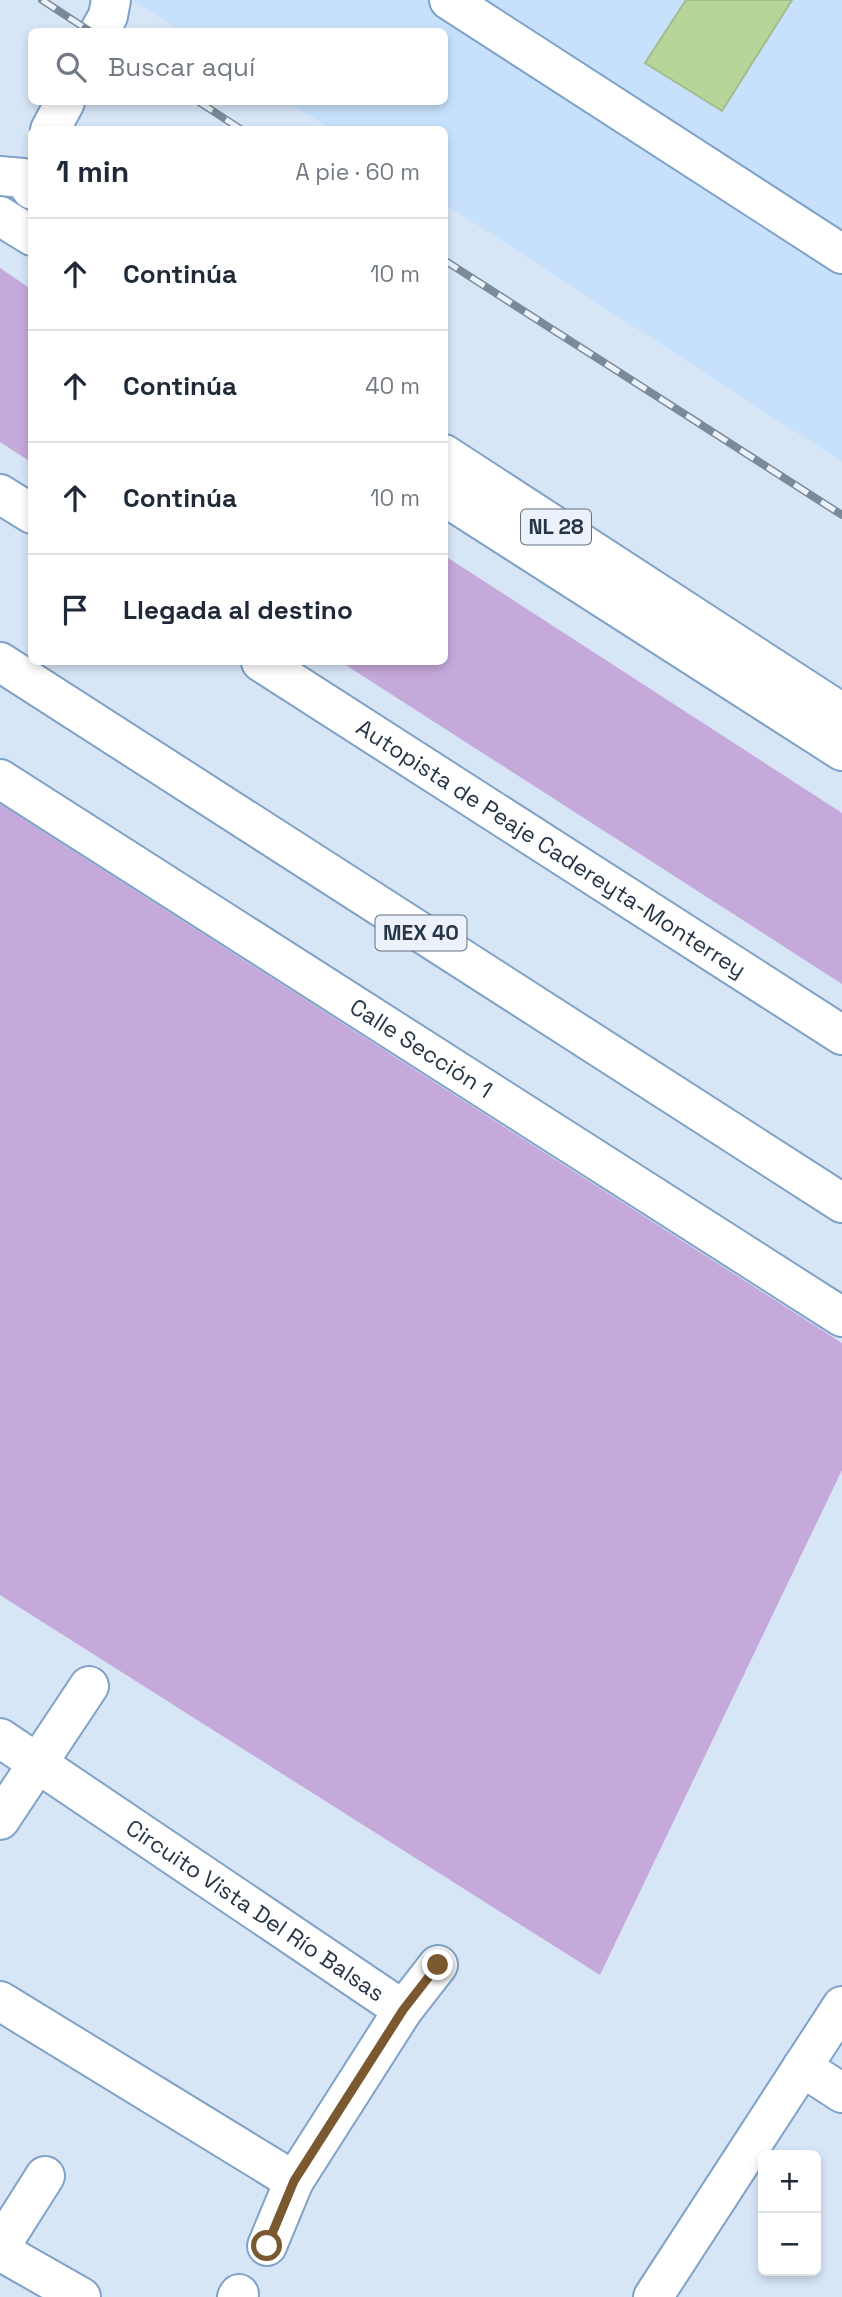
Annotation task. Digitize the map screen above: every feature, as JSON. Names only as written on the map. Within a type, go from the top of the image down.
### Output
[{"type":"main road","points":[[101,28],[108,16],[111,0]]},
{"type":"main road","points":[[449,0],[842,254]]},
{"type":"main road","points":[[52,126],[63,105]]},
{"type":"main road","points":[[0,216],[28,234]]},
{"type":"main road","name":"NL 28","points":[[448,457],[662,615]]},
{"type":"main road","points":[[0,494],[28,512]]},
{"type":"main road","name":"NL 28","points":[[448,498],[662,615]]},
{"type":"main road","points":[[662,615],[842,713]]},
{"type":"main road","points":[[662,615],[842,751]]},
{"type":"main road","name":"MEX 40","points":[[0,662],[842,1203]]},
{"type":"main road","name":"Autopista de Peaje Cadereyta-Monterrey","points":[[266,665],[842,1035]]},
{"type":"main road","name":"Calle Sección 1","points":[[0,779],[842,1317]]},
{"type":"main road","points":[[0,1821],[37,1761],[89,1686]]},
{"type":"main road","name":"Circuito Vista Del Río Balsas","points":[[0,1738],[403,2010],[294,2181],[267,2246]]},
{"type":"main road","points":[[403,2010],[438,1965]]},
{"type":"main road","points":[[0,2001],[294,2181]]},
{"type":"main road","points":[[653,2297],[842,2006]]},
{"type":"main road","points":[[802,2067],[842,2093]]},
{"type":"main road","points":[[46,2176],[0,2249],[80,2297]]},
{"type":"shaded area","points":[[132,0],[842,0],[842,462],[448,206],[448,126],[326,126],[293,105],[448,105],[448,28],[175,28]]},
{"type":"shaded area","points":[[0,268],[28,287],[28,460],[0,442]]},
{"type":"shaded area","points":[[448,558],[842,813],[842,984],[346,665],[448,665]]},
{"type":"shaded area","points":[[0,804],[842,1343],[842,1470],[600,1975],[0,1595]]},
{"type":"building","points":[[686,0],[792,0],[722,111],[645,63]]},
{"type":"railway","points":[[42,0],[85,28]]},
{"type":"railway","points":[[204,105],[236,126]]},
{"type":"railway","points":[[448,263],[842,515]]},
{"type":"route","points":[[267,2246],[294,2181],[403,2010],[438,1965]]}]
